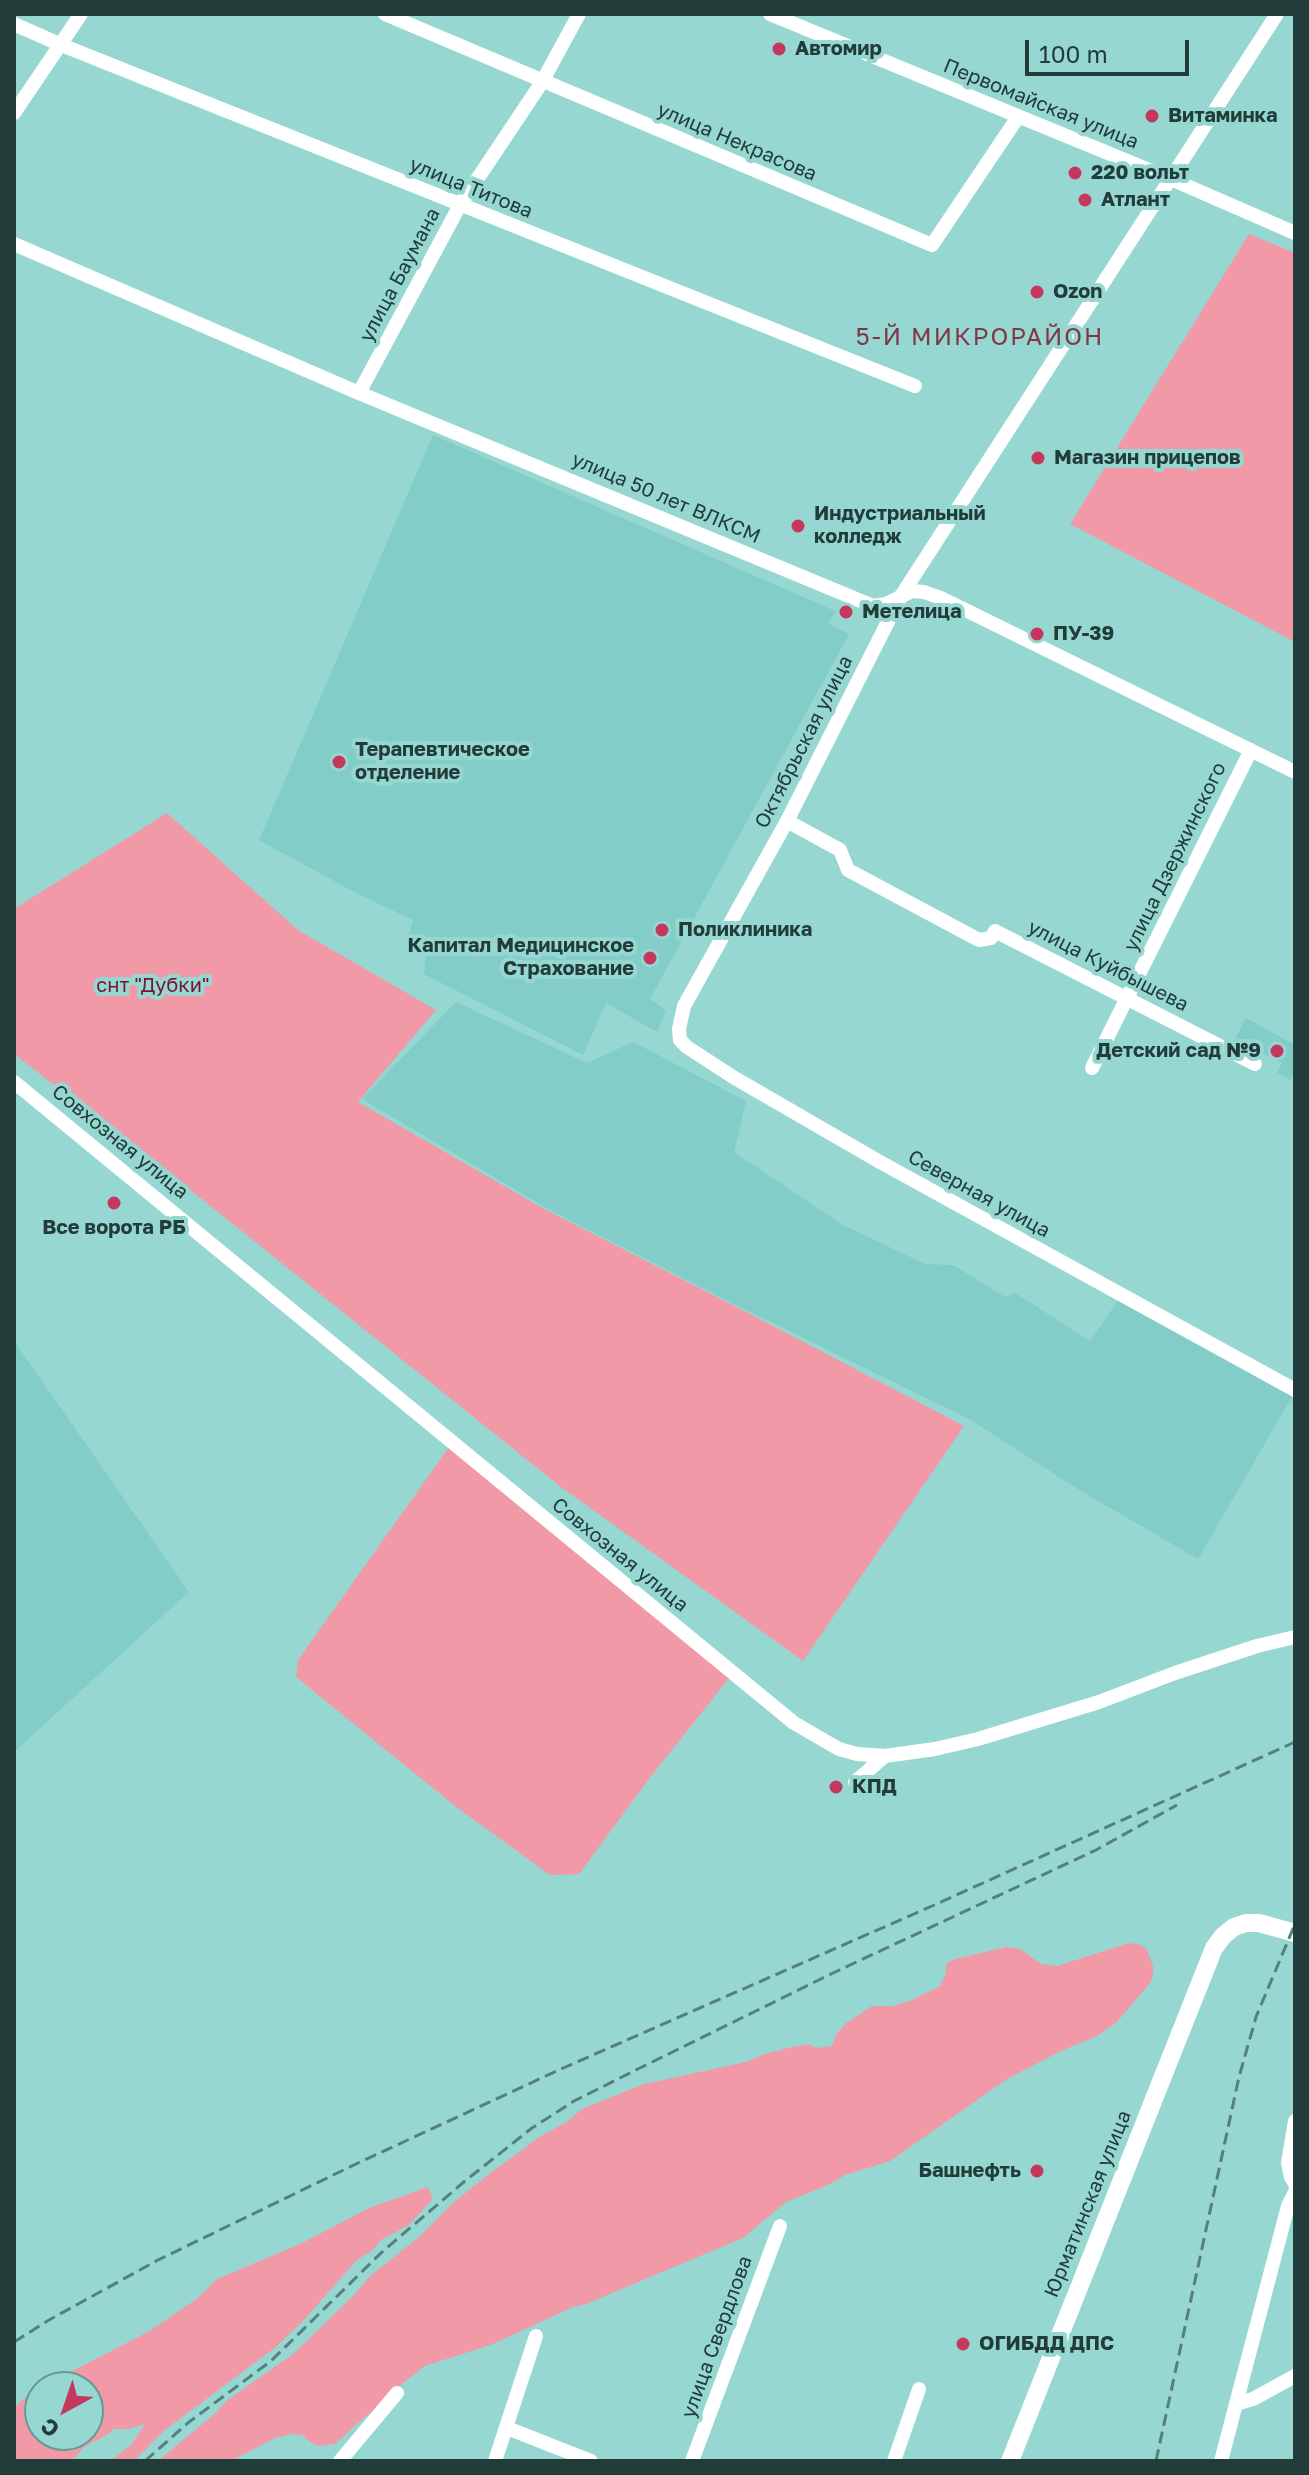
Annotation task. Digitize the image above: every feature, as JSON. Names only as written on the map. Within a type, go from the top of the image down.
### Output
[{"type":"main road","name":"Юрматинская улица","points":[[1010,2461],[1207,1963],[1223,1936],[1234,1927],[1259,1923],[1295,1933]]},
{"type":"street","points":[[14,113],[81,14]]},
{"type":"street","name":"улица Некрасова","points":[[385,14],[932,245],[1018,117]]},
{"type":"street","name":"улица Баумана","points":[[359,393],[460,205],[542,82],[579,14]]},
{"type":"street","name":"Первомайская улица","points":[[770,14],[1295,233]]},
{"type":"street","name":"Октябрьская улица","points":[[684,1006],[787,821],[901,596],[1277,14]]},
{"type":"street","name":"улица Титова","points":[[14,24],[915,386]]},
{"type":"street","name":"улица 50 лет ВЛКСМ","points":[[14,244],[359,393],[873,606],[886,604],[912,591],[941,598],[1295,772]]},
{"type":"street","name":"улица Дзержинского","points":[[1092,1068],[1251,750]]},
{"type":"street","name":"улица Куйбышева","points":[[787,821],[840,850],[848,870],[979,940],[991,938],[995,931],[1255,1064]]},
{"type":"street","name":"Северная улица","points":[[684,1006],[679,1021],[680,1040],[706,1061],[880,1162],[1295,1390]]},
{"type":"street","name":"Совхозная улица","points":[[14,1082],[794,1723],[839,1749],[885,1756],[978,1739],[1099,1702],[1257,1646],[1295,1637]]},
{"type":"street","points":[[855,1782],[885,1756]]},
{"type":"street","points":[[1295,2121],[1288,2163],[1295,2184]]},
{"type":"street","points":[[1221,2461],[1291,2199]]},
{"type":"street","name":"улица Свердлова","points":[[692,2461],[780,2226]]},
{"type":"street","points":[[495,2461],[536,2336]]},
{"type":"street","points":[[1236,2404],[1253,2399],[1295,2376]]},
{"type":"street","points":[[894,2461],[919,2389]]},
{"type":"street","points":[[340,2461],[397,2393]]},
{"type":"street","points":[[507,2428],[591,2461]]},
{"type":"shaded area","points":[[433,435],[835,611],[829,624],[849,634],[650,999],[666,1010],[657,1032],[606,1003],[583,1055],[424,974],[426,951],[407,941],[413,920],[259,840]]},
{"type":"shaded area","points":[[456,1002],[587,1063],[633,1042],[746,1101],[734,1152],[843,1225],[925,1264],[953,1265],[1005,1297],[1015,1293],[1090,1341],[1119,1299],[1293,1395],[1198,1559],[1081,1491],[969,1419],[548,1209],[362,1099]]},
{"type":"shaded area","name":"Детский сад №9","points":[[1246,1018],[1295,1045],[1295,1070],[1290,1080],[1277,1073],[1282,1063],[1247,1045],[1242,1054],[1230,1048]]},
{"type":"shaded area","points":[[14,1341],[189,1592],[14,1752]]},
{"type":"green space","points":[[1249,234],[1295,253],[1295,642],[1070,524]]},
{"type":"green space","name":"снт \"Дубки\"","points":[[167,813],[298,930],[436,1010],[358,1102],[546,1210],[964,1426],[803,1661],[561,1487],[203,1200],[14,1054],[14,909]]},
{"type":"green space","points":[[449,1447],[729,1678],[579,1874],[550,1875],[455,1806],[296,1677],[298,1660]]},
{"type":"green space","points":[[1129,1943],[1141,1945],[1147,1950],[1153,1976],[1117,2022],[1097,2036],[1007,2079],[890,2161],[845,2175],[786,2202],[743,2238],[573,2307],[493,2344],[425,2366],[389,2394],[377,2409],[335,2444],[320,2446],[303,2435],[291,2434],[275,2438],[231,2461],[158,2461],[225,2402],[293,2354],[370,2276],[419,2237],[453,2203],[582,2109],[644,2084],[746,2062],[792,2047],[809,2044],[816,2048],[832,2046],[846,2023],[872,2006],[893,2006],[910,2001],[940,1986],[946,1964],[955,1959],[1007,1947],[1020,1949],[1041,1964],[1057,1966]]},
{"type":"green space","points":[[428,2187],[432,2197],[409,2225],[381,2240],[373,2250],[357,2260],[276,2347],[165,2430],[134,2461],[110,2461],[131,2445],[145,2424],[113,2429],[104,2437],[104,2371],[72,2371],[148,2332],[198,2298],[217,2279],[300,2244],[369,2208]]},
{"type":"green space","points":[[24,2399],[24,2451],[81,2451],[72,2461],[14,2461],[14,2407]]},
{"type":"railway","points":[[14,2342],[158,2260],[358,2163],[561,2069],[1295,1742]]},
{"type":"railway","points":[[145,2461],[189,2422],[271,2361],[382,2252],[465,2181],[532,2128],[574,2101],[833,1973],[1096,1850],[1177,1805]]},
{"type":"railway","points":[[1156,2461],[1239,2077],[1256,2017],[1295,1924]]},
{"type":"place","name":"Автомир","points":[[779,49]]},
{"type":"place","name":"Витаминка","points":[[1152,116]]},
{"type":"place","name":"220 вольт","points":[[1075,173]]},
{"type":"place","name":"Атлант","points":[[1085,200]]},
{"type":"place","name":"Ozon","points":[[1037,292]]},
{"type":"place","name":"Магазин прицепов","points":[[1038,458]]},
{"type":"place","name":"Индустриальный колледж","points":[[798,526]]},
{"type":"place","name":"Метелица","points":[[846,612]]},
{"type":"place","name":"ПУ-39","points":[[1037,634]]},
{"type":"place","name":"Терапевтическое отделение","points":[[339,762]]},
{"type":"place","name":"Поликлиника","points":[[662,930]]},
{"type":"place","name":"Капитал Медицинское Страхование","points":[[650,958]]},
{"type":"place","name":"Детский сад №9","points":[[1277,1051]]},
{"type":"place","name":"Все ворота РБ","points":[[114,1203]]},
{"type":"place","name":"КПД","points":[[836,1787]]},
{"type":"place","name":"Башнефть","points":[[1037,2171]]},
{"type":"place","name":"ОГИБДД ДПС","points":[[963,2344]]},
{"type":"district","name":"5-Й МИКРОРАЙОН","points":[[980,337]]}]
